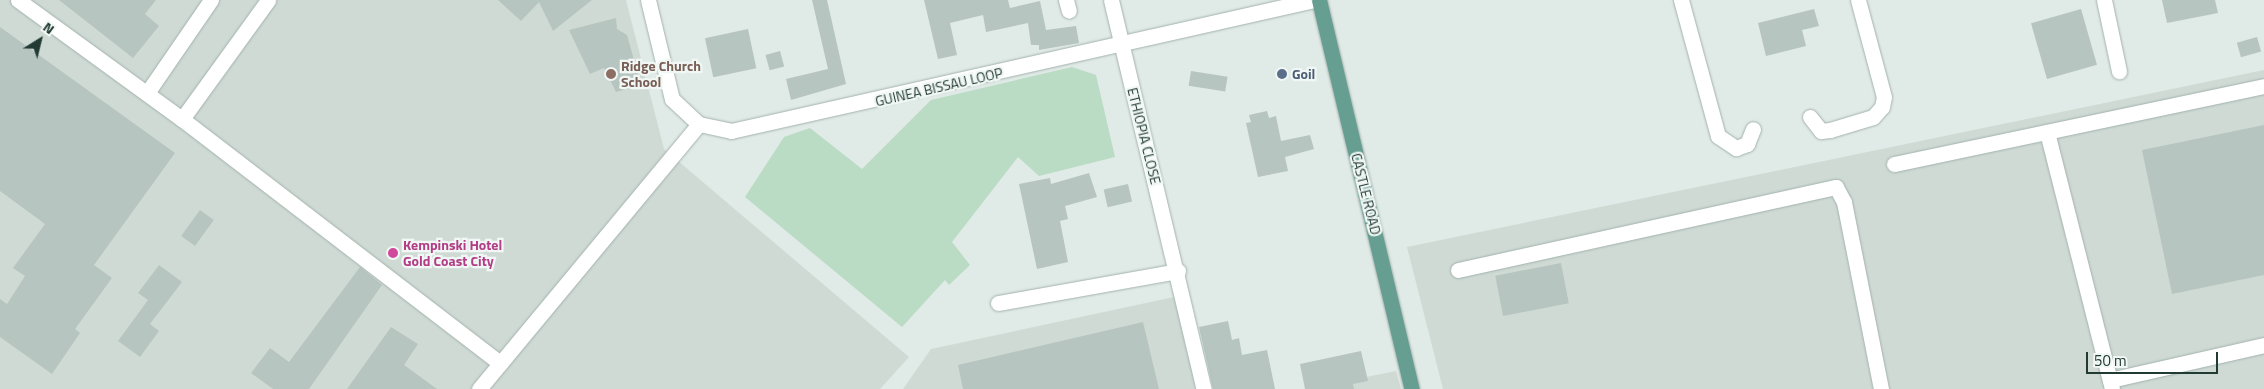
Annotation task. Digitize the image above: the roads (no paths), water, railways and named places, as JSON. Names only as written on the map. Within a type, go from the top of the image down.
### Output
[{"type":"main road","name":"CASTLE ROAD","points":[[1318,0],[1412,389]]},
{"type":"street","points":[[18,0],[182,119],[500,363]]},
{"type":"street","points":[[147,93],[211,0]]},
{"type":"street","points":[[182,119],[268,0]]},
{"type":"street","points":[[479,389],[699,124],[672,98],[648,0]]},
{"type":"street","name":"ETHIOPIA CLOSE","points":[[1110,0],[1178,271],[1204,389]]},
{"type":"street","name":"GUINEA BISSAU LOOP","points":[[699,124],[731,131],[1314,0]]},
{"type":"street","points":[[1681,0],[1718,136],[1736,148],[1747,144],[1753,129]]},
{"type":"street","points":[[1810,117],[1821,131],[1830,130],[1873,117],[1882,107],[1884,97],[1858,0]]},
{"type":"street","points":[[2104,0],[2119,71]]},
{"type":"street","points":[[1894,164],[2264,86]]},
{"type":"street","points":[[2047,132],[2111,384],[2264,345]]},
{"type":"street","points":[[1458,270],[1836,187],[1844,202],[1881,389]]},
{"type":"street","points":[[998,303],[1178,271]]},
{"type":"place","name":"Ridge Church School","points":[[611,74]]},
{"type":"place","name":"Goil","points":[[1282,74]]},
{"type":"place","name":"Kempinski Hotel Gold Coast City","points":[[393,253]]}]
